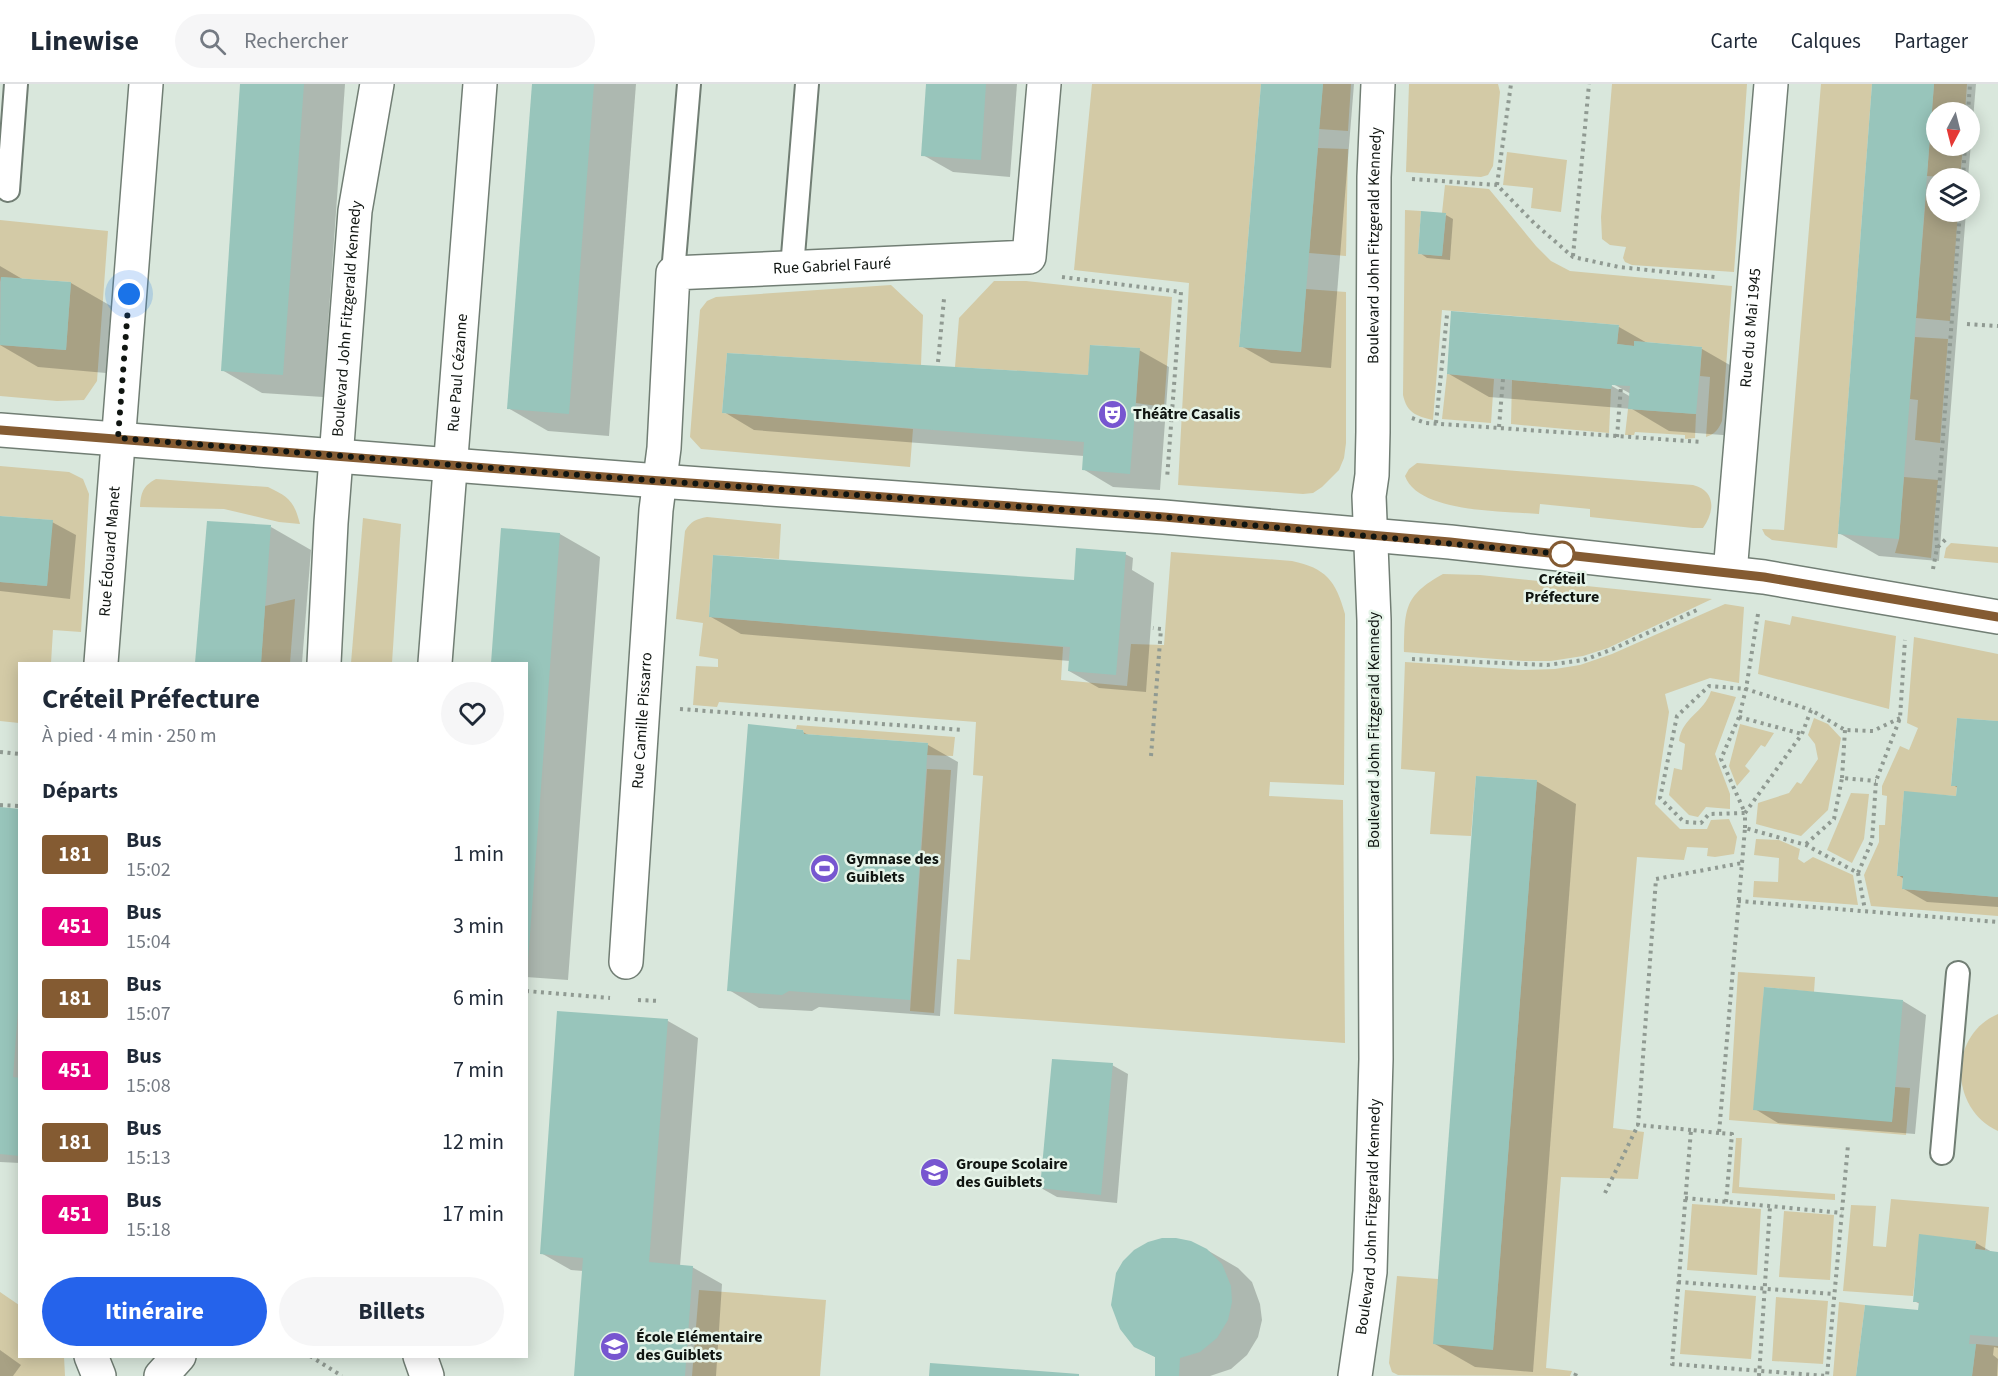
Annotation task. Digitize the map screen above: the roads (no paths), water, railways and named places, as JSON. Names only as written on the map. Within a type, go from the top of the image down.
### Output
[{"type":"street","name":"Rue Édouard Manet","points":[[100,662],[146,84]]},
{"type":"street","name":"Boulevard John Fitzgerald Kennedy","points":[[324,662],[331,523],[355,211],[377,84]]},
{"type":"street","name":"Rue Paul Cézanne","points":[[435,662],[480,84]]},
{"type":"street","name":"Rue Gabriel Fauré","points":[[673,273],[1029,257],[1044,84]]},
{"type":"street","name":"Boulevard John Fitzgerald Kennedy","points":[[1355,1376],[1370,1272],[1376,1059],[1374,620],[1369,496],[1373,432],[1374,177],[1378,84]]},
{"type":"street","name":"Rue du 8 Mai 1945","points":[[1730,573],[1771,84]]},
{"type":"street","points":[[659,481],[664,448],[673,273]]},
{"type":"street","points":[[0,430],[1164,517],[1530,550],[1730,573],[1998,617]]},
{"type":"street","name":"Rue Camille Pissarro","points":[[626,962],[659,481]]},
{"type":"street","points":[[93,1358],[99,1376]]},
{"type":"street","points":[[161,1376],[177,1358]]},
{"type":"street","points":[[421,1358],[427,1376]]},
{"type":"lane","points":[[8,190],[16,84]]},
{"type":"lane","points":[[673,273],[688,84]]},
{"type":"lane","points":[[792,268],[807,84]]},
{"type":"lane","points":[[1942,1153],[1958,973]]},
{"type":"place","name":"Théâtre Casalis","points":[[1112,414]]},
{"type":"place","name":"Créteil Préfecture","points":[[1562,554]]},
{"type":"place","name":"Gymnase des Guiblets","points":[[825,868]]},
{"type":"place","name":"Groupe Scolaire des Guiblets","points":[[935,1173]]},
{"type":"place","name":"École Elémentaire des Guiblets","points":[[615,1346]]}]
